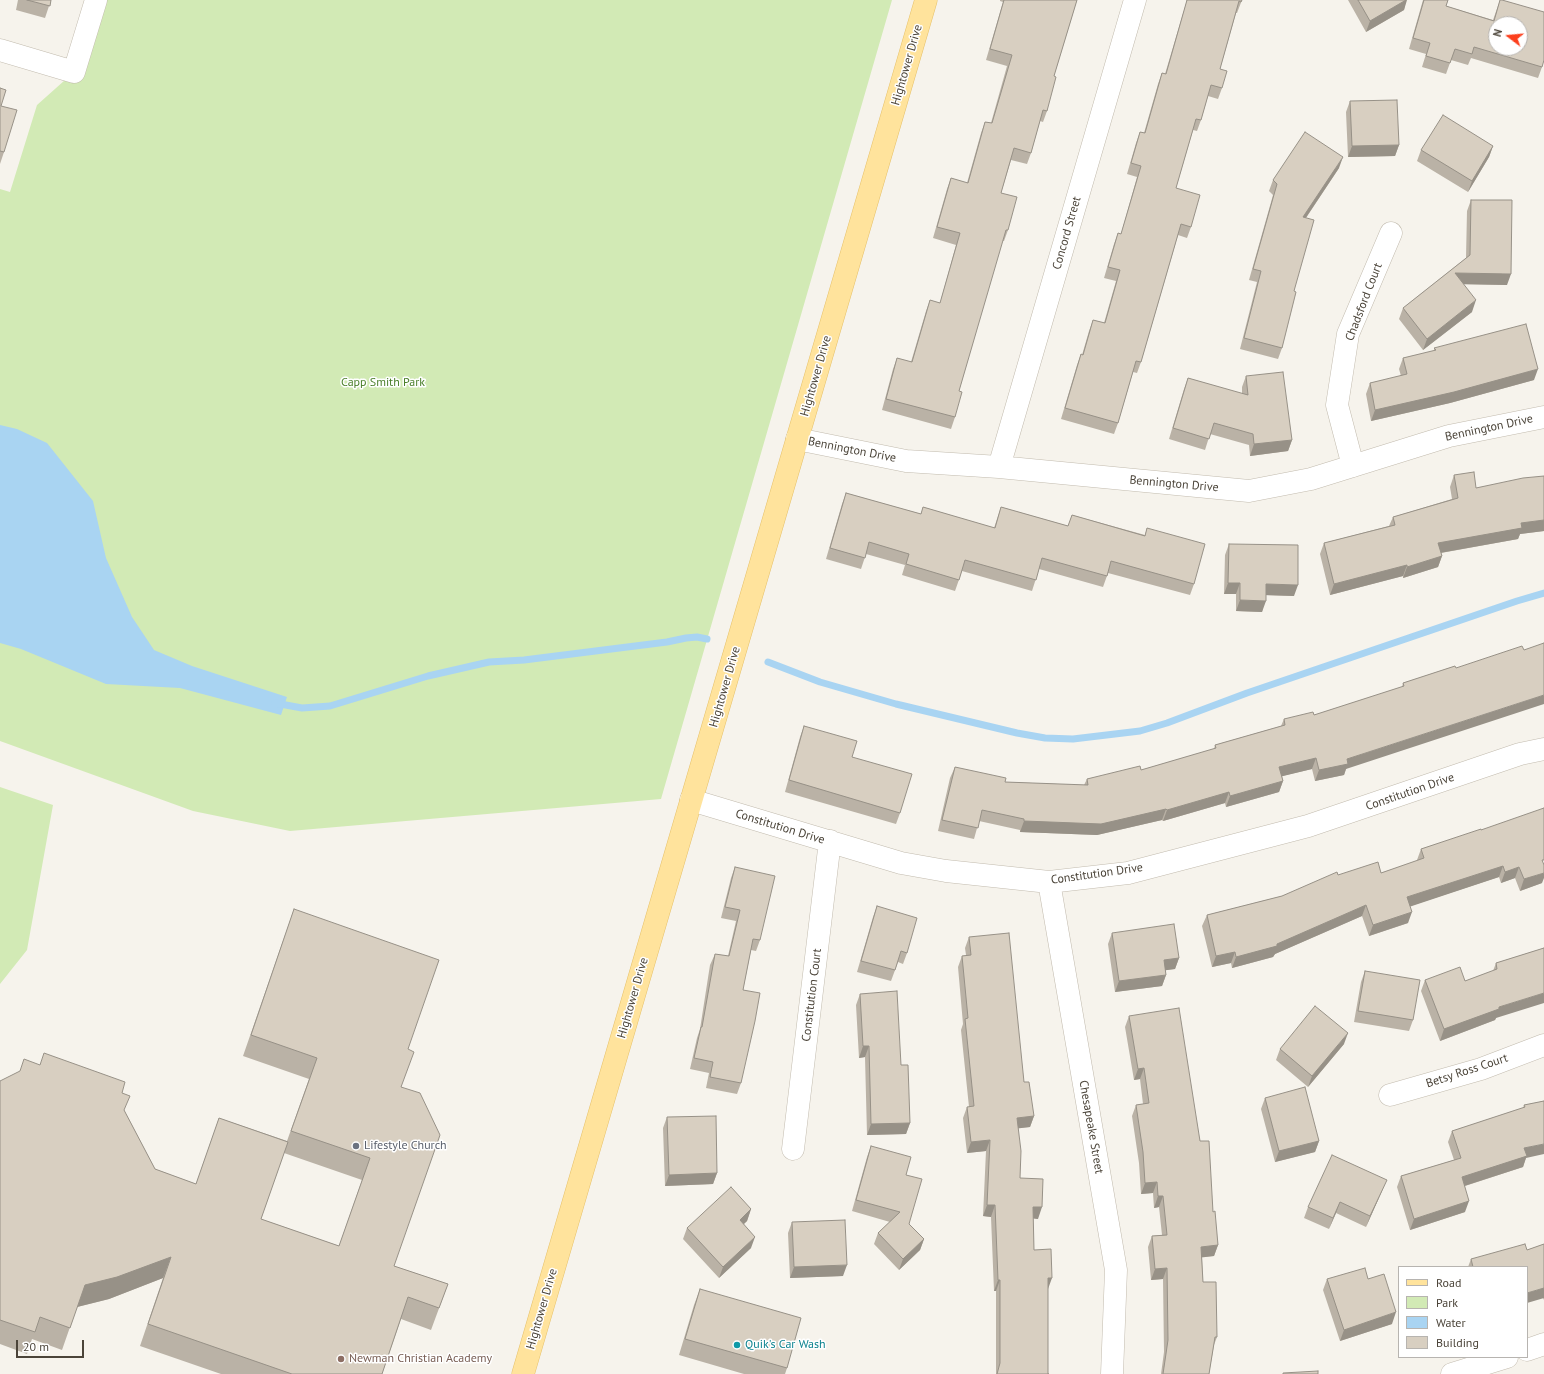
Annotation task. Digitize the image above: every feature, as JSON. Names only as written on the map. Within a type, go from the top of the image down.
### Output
[{"type":"main road","name":"Hightower Drive","points":[[523,1374],[926,0]]},
{"type":"street","points":[[0,50],[74,72],[96,0]]},
{"type":"street","name":"Concord Street","points":[[999,467],[1135,0]]},
{"type":"street","name":"Chadsford Court","points":[[1353,466],[1337,405],[1348,334],[1391,232]]},
{"type":"street","name":"Bennington Drive","points":[[797,439],[906,461],[999,467],[1249,491],[1311,479],[1449,436],[1544,416]]},
{"type":"street","name":"Constitution Drive","points":[[691,800],[901,863],[946,871],[1049,882],[1128,873],[1308,826],[1520,754],[1544,749]]},
{"type":"street","name":"Constitution Court","points":[[793,1149],[830,841]]},
{"type":"street","name":"Chesapeake Street","points":[[1049,882],[1116,1270],[1112,1374]]},
{"type":"street","name":"Betsy Ross Court","points":[[1390,1095],[1481,1069],[1544,1045]]},
{"type":"street","points":[[1528,1350],[1544,1344]]},
{"type":"street","points":[[1452,1374],[1504,1358]]},
{"type":"green space","name":"Capp Smith Park","points":[[96,0],[892,0],[661,799],[290,831],[193,811],[0,741],[0,189],[10,192],[37,105],[74,72]]},
{"type":"green space","points":[[0,787],[53,805],[27,950],[0,984]]},
{"type":"water","points":[[0,425],[17,429],[47,443],[93,501],[106,558],[132,617],[154,650],[192,666],[287,697],[281,715],[180,688],[106,684],[21,649],[0,643]]},
{"type":"building","points":[[27,0],[51,0],[50,6]]},
{"type":"building","points":[[1004,0],[1077,0],[1054,76],[1056,77],[1047,111],[1043,110],[1031,153],[1014,148],[1001,193],[1017,197],[959,391],[962,392],[955,417],[886,399],[897,358],[912,362],[930,300],[940,303],[960,233],[937,227],[951,178],[968,183],[985,122],[992,123],[1012,55],[990,49]]},
{"type":"building","points":[[1187,0],[1242,0],[1241,2],[1239,1],[1220,69],[1227,71],[1222,88],[1211,85],[1201,120],[1196,119],[1176,188],[1200,195],[1191,227],[1181,224],[1141,362],[1136,361],[1118,423],[1065,408],[1093,320],[1105,323],[1120,270],[1108,267],[1118,233],[1121,234],[1141,166],[1131,163],[1140,132],[1145,133],[1162,73],[1166,74]]},
{"type":"building","points":[[1358,0],[1406,0],[1370,21]]},
{"type":"building","points":[[1424,0],[1448,0],[1446,6],[1488,19],[1488,51],[1474,47],[1472,54],[1455,49],[1450,63],[1426,56],[1430,43],[1413,38]]},
{"type":"building","points":[[1500,0],[1544,12],[1544,60],[1542,67],[1505,56],[1528,56],[1528,16],[1495,16]]},
{"type":"building","points":[[0,88],[6,90],[1,106],[17,110],[4,152],[0,151]]},
{"type":"building","points":[[1397,100],[1399,145],[1352,146],[1350,101]]},
{"type":"building","points":[[1443,115],[1493,146],[1472,181],[1421,150]]},
{"type":"building","points":[[1305,132],[1343,157],[1303,217],[1314,220],[1294,291],[1296,292],[1282,348],[1244,338],[1261,271],[1253,269],[1277,184],[1273,180]]},
{"type":"building","points":[[1471,200],[1512,200],[1511,274],[1455,273],[1476,300],[1427,339],[1403,308],[1470,255]]},
{"type":"building","points":[[1526,324],[1538,369],[1454,392],[1375,410],[1370,383],[1407,374],[1403,358],[1436,350],[1434,348]]},
{"type":"building","points":[[1283,372],[1292,440],[1254,444],[1253,434],[1214,423],[1209,439],[1173,428],[1188,378],[1248,395],[1246,376]]},
{"type":"building","points":[[1474,472],[1476,488],[1523,478],[1544,476],[1544,520],[1521,523],[1522,528],[1438,543],[1442,556],[1407,567],[1407,565],[1334,584],[1324,543],[1395,525],[1393,517],[1458,498],[1454,475]]},
{"type":"building","points":[[846,493],[921,514],[923,507],[995,528],[1001,507],[1068,526],[1072,515],[1145,536],[1147,528],[1205,544],[1194,584],[1111,561],[1107,576],[1042,558],[1036,580],[965,560],[959,580],[906,564],[909,554],[869,542],[865,558],[830,548]]},
{"type":"building","points":[[1229,544],[1298,545],[1298,585],[1266,584],[1266,601],[1240,600],[1240,583],[1228,583]]},
{"type":"building","points":[[1544,643],[1544,695],[1347,759],[1348,764],[1319,770],[1316,758],[1279,767],[1283,781],[1230,796],[1229,792],[1167,810],[1101,824],[1024,821],[1024,819],[982,810],[978,828],[942,820],[955,767],[1006,778],[1005,782],[1088,785],[1087,779],[1140,766],[1141,770],[1216,748],[1215,745],[1285,725],[1284,719],[1313,712],[1314,715],[1404,686],[1403,683],[1455,666],[1456,668],[1522,646],[1524,650]]},
{"type":"building","points":[[804,726],[857,741],[852,757],[912,774],[900,813],[789,780]]},
{"type":"building","points":[[1544,808],[1544,860],[1542,860],[1544,865],[1544,873],[1524,879],[1519,867],[1505,872],[1503,866],[1407,897],[1412,912],[1373,925],[1366,905],[1277,944],[1277,946],[1236,957],[1235,952],[1216,956],[1207,915],[1282,896],[1337,872],[1338,875],[1378,862],[1381,873],[1424,858],[1421,849]]},
{"type":"building","points":[[735,867],[775,876],[760,940],[753,939],[743,990],[760,993],[741,1083],[710,1077],[713,1062],[694,1058],[702,1027],[715,954],[729,956],[740,910],[725,907]]},
{"type":"building","points":[[877,906],[917,918],[907,953],[901,951],[895,970],[861,961]]},
{"type":"building","name":"Lifestyle Church","points":[[294,909],[439,960],[408,1049],[414,1052],[401,1087],[420,1093],[440,1135],[394,1266],[448,1284],[439,1308],[408,1297],[382,1374],[292,1374],[148,1324],[171,1257],[117,1277],[85,1285],[70,1328],[40,1317],[35,1332],[0,1320],[0,1081],[20,1071],[24,1059],[40,1065],[44,1053],[125,1082],[122,1093],[130,1096],[124,1110],[155,1169],[196,1184],[219,1118],[288,1142],[261,1219],[339,1246],[370,1158],[291,1131],[317,1058],[251,1035]]},
{"type":"building","points":[[1174,924],[1179,958],[1164,960],[1166,975],[1119,981],[1112,933]]},
{"type":"building","points":[[1009,933],[1024,1082],[1029,1082],[1034,1116],[1017,1118],[1021,1151],[1020,1178],[1043,1179],[1042,1207],[1033,1207],[1034,1250],[1051,1249],[1052,1278],[1048,1278],[1048,1374],[997,1374],[1000,1363],[1000,1280],[998,1280],[995,1205],[987,1205],[990,1140],[971,1142],[967,1107],[974,1106],[965,1019],[968,1018],[962,956],[971,955],[969,937]]},
{"type":"building","points":[[1544,948],[1544,993],[1499,1007],[1499,1009],[1444,1029],[1425,980],[1460,967],[1465,981],[1497,969],[1496,963]]},
{"type":"building","points":[[1365,971],[1420,980],[1413,1020],[1358,1011]]},
{"type":"building","points":[[897,991],[901,1065],[908,1065],[910,1123],[871,1124],[869,1046],[863,1046],[860,994]]},
{"type":"building","points":[[1315,1006],[1348,1033],[1312,1076],[1280,1049]]},
{"type":"building","points":[[1179,1008],[1200,1141],[1209,1141],[1213,1212],[1215,1211],[1218,1245],[1201,1247],[1203,1282],[1216,1282],[1217,1337],[1215,1337],[1209,1374],[1163,1374],[1168,1340],[1167,1268],[1155,1269],[1152,1236],[1167,1235],[1163,1196],[1158,1196],[1157,1182],[1145,1183],[1143,1152],[1136,1105],[1149,1103],[1144,1068],[1138,1069],[1129,1016]]},
{"type":"building","points":[[1305,1087],[1319,1141],[1279,1151],[1265,1098]]},
{"type":"building","points":[[1544,1101],[1544,1144],[1524,1148],[1527,1156],[1462,1177],[1469,1201],[1414,1219],[1401,1176],[1461,1158],[1452,1131],[1525,1107],[1524,1105]]},
{"type":"building","points":[[716,1116],[717,1173],[669,1175],[667,1117]]},
{"type":"building","points":[[871,1146],[911,1157],[906,1175],[922,1179],[909,1224],[924,1239],[903,1259],[878,1233],[900,1212],[856,1200]]},
{"type":"building","points":[[1332,1155],[1387,1180],[1370,1216],[1340,1202],[1333,1218],[1308,1207]]},
{"type":"building","points":[[731,1187],[751,1209],[740,1220],[755,1237],[723,1267],[687,1228]]},
{"type":"building","points":[[845,1220],[847,1265],[794,1267],[792,1222]]},
{"type":"building","points":[[1525,1244],[1527,1250],[1544,1244],[1544,1288],[1528,1293],[1528,1266],[1473,1266],[1471,1259]]},
{"type":"building","points":[[1365,1268],[1368,1279],[1384,1274],[1396,1312],[1344,1330],[1327,1279]]},
{"type":"building","name":"Quik's Car Wash","points":[[700,1289],[801,1318],[787,1368],[685,1339]]},
{"type":"building","points":[[1318,1371],[1318,1374],[1283,1374],[1283,1373]]},
{"type":"waterway","points":[[768,662],[820,682],[896,704],[1017,733],[1045,738],[1073,739],[1140,731],[1167,723],[1247,693],[1544,593]]},
{"type":"waterway","points":[[275,703],[302,708],[330,706],[428,676],[489,662],[524,660],[667,642],[686,638],[697,637],[707,639]]},
{"type":"place","name":"Lifestyle Church","points":[[356,1146]]},
{"type":"place","name":"Quik's Car Wash","points":[[737,1345]]},
{"type":"place","name":"Newman Christian Academy","points":[[341,1359]]}]
